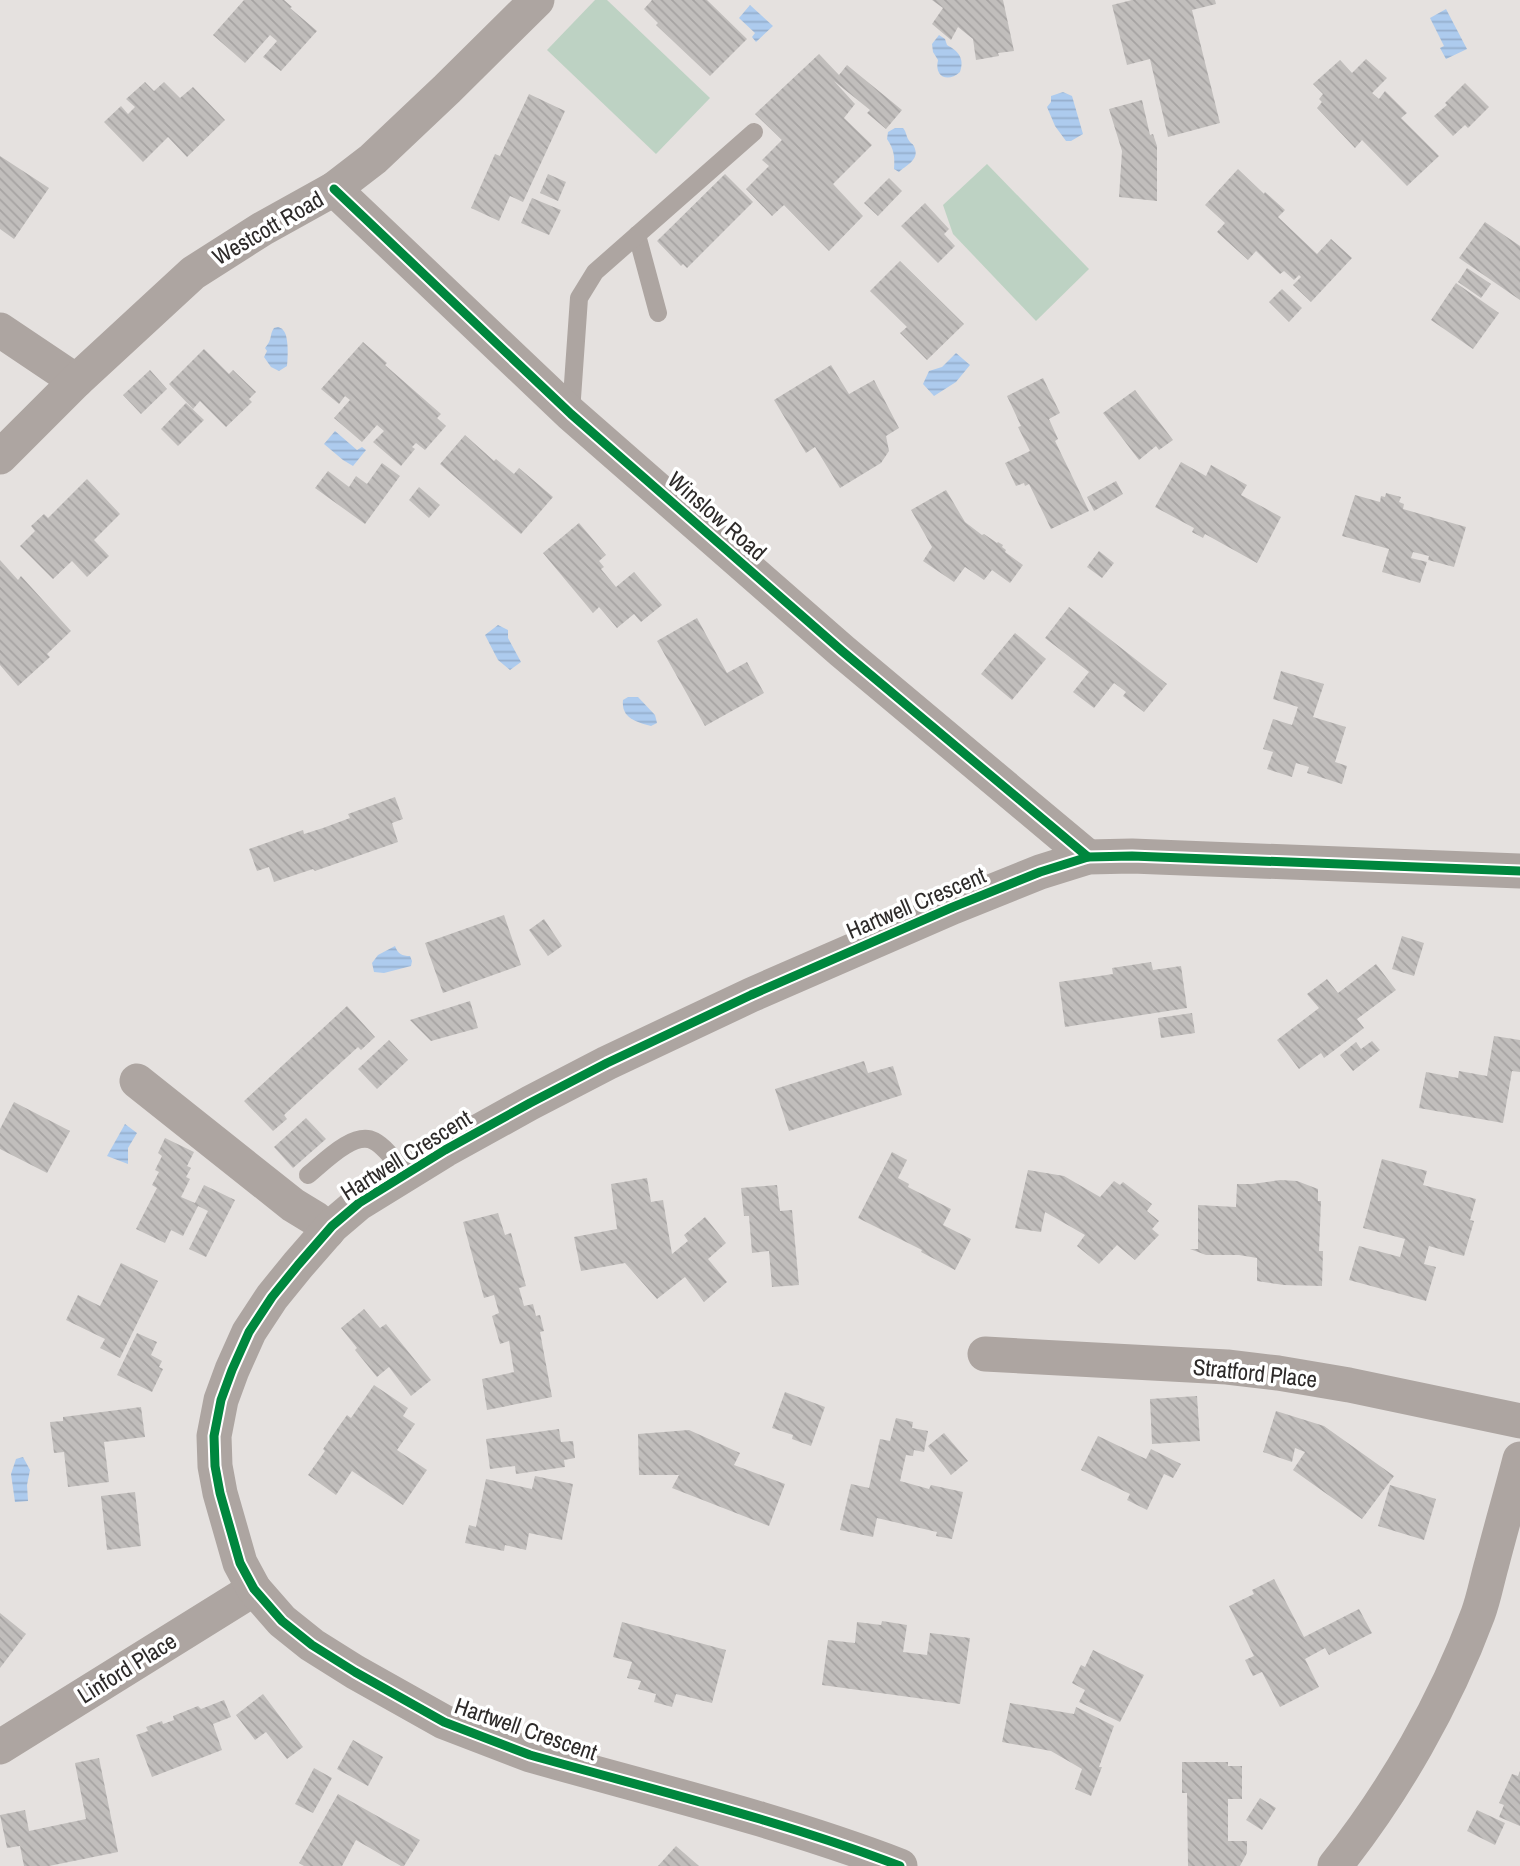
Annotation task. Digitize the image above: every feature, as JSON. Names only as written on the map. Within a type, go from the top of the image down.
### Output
[{"type":"street","name":"Westcott Road","points":[[0,457],[193,273],[262,229],[334,189],[390,144],[537,0]]},
{"type":"street","name":"Winslow Road","points":[[334,189],[571,414],[842,651],[1088,857]]},
{"type":"street","points":[[0,330],[76,382]]},
{"type":"street","name":"Hartwell Crescent","points":[[900,1866],[843,1844],[784,1826],[530,1755],[444,1722],[355,1672],[312,1645],[282,1621],[254,1589],[240,1563],[215,1466],[214,1436],[221,1400],[249,1332],[281,1286],[327,1232],[359,1203],[405,1174],[607,1063],[751,995],[1040,872],[1088,857],[1132,856],[1520,871]]},
{"type":"street","points":[[137,1081],[293,1205],[316,1219],[327,1232]]},
{"type":"street","name":"Stratford Place","points":[[985,1354],[1227,1367],[1278,1373],[1520,1421]]},
{"type":"street","points":[[1335,1866],[1395,1780],[1456,1667],[1478,1612],[1520,1459]]},
{"type":"street","name":"Linford Place","points":[[0,1747],[254,1589]]},
{"type":"lane","points":[[571,414],[579,298],[595,272],[754,132]]},
{"type":"lane","points":[[637,235],[658,313]]},
{"type":"lane","points":[[308,1175],[348,1144],[361,1139],[371,1139],[381,1146],[405,1174]]},
{"type":"green space","points":[[595,0],[607,0],[710,98],[656,154],[547,50]]},
{"type":"green space","points":[[987,164],[1089,269],[1036,321],[953,234],[943,205]]},
{"type":"water","points":[[750,5],[773,26],[756,42],[752,37],[755,33],[739,18]]},
{"type":"water","points":[[1446,9],[1467,49],[1446,59],[1440,48],[1444,46],[1430,18]]},
{"type":"water","points":[[939,35],[961,59],[960,72],[947,78],[938,71],[938,60],[933,52],[932,44]]},
{"type":"water","points":[[1063,92],[1072,96],[1083,134],[1071,141],[1066,141],[1055,126],[1047,107],[1051,96]]},
{"type":"water","points":[[895,128],[904,129],[916,153],[913,160],[899,172],[894,169],[893,153],[887,139],[888,132]]},
{"type":"water","points":[[278,327],[285,333],[288,353],[287,366],[279,371],[271,367],[264,357],[273,330]]},
{"type":"water","points":[[956,353],[970,365],[956,382],[934,396],[923,384],[929,371],[942,367]]},
{"type":"water","points":[[335,431],[357,450],[362,447],[366,450],[353,466],[324,444]]},
{"type":"water","points":[[498,625],[508,630],[508,638],[521,662],[510,670],[498,660],[485,635]]},
{"type":"water","points":[[638,697],[655,715],[657,723],[651,726],[635,721],[627,715],[623,700]]},
{"type":"water","points":[[395,946],[401,954],[410,956],[411,966],[384,973],[374,972],[372,963],[378,955]]},
{"type":"water","points":[[125,1124],[137,1133],[128,1148],[128,1164],[107,1156]]},
{"type":"water","points":[[23,1457],[30,1470],[28,1501],[15,1502],[11,1474],[16,1459]]},
{"type":"building","points":[[244,0],[284,0],[317,31],[281,71],[263,57],[277,41],[270,35],[245,63],[213,35]]},
{"type":"building","points":[[652,0],[707,0],[747,39],[710,76],[656,25],[658,23],[644,9]]},
{"type":"building","points":[[932,0],[1003,0],[1014,51],[976,60],[973,39],[958,27],[951,40],[932,24],[943,8]]},
{"type":"building","points":[[1132,0],[1215,0],[1216,4],[1192,10],[1220,123],[1168,137],[1150,59],[1127,65],[1112,5]]},
{"type":"building","points":[[819,54],[839,75],[847,65],[902,110],[886,129],[867,113],[870,110],[834,81],[855,104],[844,118],[872,145],[833,184],[863,216],[829,251],[784,205],[772,216],[746,189],[769,166],[762,160],[782,140],[755,114]]},
{"type":"building","points":[[1366,59],[1387,78],[1372,93],[1379,99],[1385,91],[1407,113],[1401,118],[1439,156],[1407,186],[1362,140],[1355,148],[1317,108],[1322,102],[1319,99],[1323,94],[1313,84],[1340,60],[1352,73]]},
{"type":"building","points":[[145,82],[154,91],[164,82],[180,98],[193,87],[225,120],[187,157],[168,137],[143,162],[104,122],[121,106],[128,114],[135,107],[126,99]]},
{"type":"building","points":[[1465,83],[1489,107],[1468,128],[1465,125],[1453,136],[1434,116]]},
{"type":"building","points":[[529,94],[565,111],[523,202],[510,196],[499,221],[471,208],[495,154],[500,156]]},
{"type":"building","points":[[1142,100],[1150,135],[1153,134],[1157,146],[1157,201],[1119,197],[1122,151],[1109,109]]},
{"type":"building","points":[[0,156],[49,188],[14,239],[0,229]]},
{"type":"building","points":[[1238,169],[1285,210],[1278,217],[1317,254],[1331,239],[1352,258],[1311,302],[1293,285],[1301,277],[1299,275],[1294,280],[1284,271],[1280,274],[1256,251],[1248,260],[1217,232],[1225,223],[1205,205]]},
{"type":"building","points":[[548,174],[566,182],[558,201],[540,193]]},
{"type":"building","points":[[725,174],[753,202],[687,268],[683,264],[681,266],[657,241]]},
{"type":"building","points":[[889,178],[902,191],[878,216],[864,203]]},
{"type":"building","points":[[532,198],[561,210],[549,235],[521,223]]},
{"type":"building","points":[[925,203],[949,229],[944,234],[955,246],[938,263],[901,226]]},
{"type":"building","points":[[1485,222],[1520,246],[1520,300],[1459,258]]},
{"type":"building","points":[[900,261],[964,324],[927,360],[900,333],[907,327],[870,291]]},
{"type":"building","points":[[1467,268],[1491,284],[1481,298],[1458,282]]},
{"type":"building","points":[[1456,283],[1499,313],[1473,349],[1431,320]]},
{"type":"building","points":[[1282,289],[1302,308],[1289,322],[1269,302]]},
{"type":"building","points":[[363,342],[441,414],[437,418],[446,426],[425,450],[416,443],[412,447],[415,449],[401,466],[373,442],[384,431],[377,425],[362,442],[334,418],[350,400],[345,396],[339,404],[321,389]]},
{"type":"building","points":[[204,349],[229,374],[233,370],[256,392],[249,399],[252,402],[226,427],[200,401],[193,409],[169,384]]},
{"type":"building","points":[[831,365],[849,394],[874,380],[899,428],[886,436],[889,451],[881,463],[840,488],[815,447],[806,453],[774,400]]},
{"type":"building","points":[[150,370],[167,389],[141,414],[123,395]]},
{"type":"building","points":[[1043,378],[1060,413],[1049,419],[1058,439],[1055,441],[1089,511],[1051,529],[1029,484],[1016,486],[1005,463],[1030,451],[1007,396]]},
{"type":"building","points":[[1135,390],[1173,440],[1159,450],[1156,446],[1139,460],[1103,413]]},
{"type":"building","points":[[186,403],[204,420],[178,446],[161,429]]},
{"type":"building","points":[[465,435],[494,461],[496,459],[514,474],[519,468],[553,497],[521,534],[440,464]]},
{"type":"building","points":[[1181,462],[1206,476],[1211,465],[1247,485],[1241,495],[1281,517],[1257,563],[1205,534],[1203,538],[1192,532],[1194,528],[1155,507]]},
{"type":"building","points":[[382,463],[400,476],[365,524],[315,488],[328,471],[349,487],[356,476],[367,484]]},
{"type":"building","points":[[87,479],[120,514],[94,540],[109,556],[87,577],[72,561],[53,579],[20,546],[35,531],[31,526],[44,514],[48,518]]},
{"type":"building","points":[[1116,481],[1123,494],[1094,511],[1087,497]]},
{"type":"building","points":[[419,487],[440,505],[429,518],[409,500]]},
{"type":"building","points":[[946,490],[965,522],[982,535],[1003,545],[1005,552],[1023,565],[1010,583],[992,570],[984,580],[965,567],[954,582],[923,561],[932,547],[911,510]]},
{"type":"building","points":[[1386,493],[1401,497],[1399,502],[1404,504],[1403,509],[1466,527],[1454,567],[1428,560],[1429,556],[1413,552],[1411,558],[1427,562],[1420,583],[1382,572],[1389,549],[1342,536],[1355,495],[1380,502],[1381,496],[1385,497]]},
{"type":"building","points":[[579,523],[606,555],[599,561],[604,567],[601,569],[616,587],[634,572],[662,605],[641,622],[634,614],[617,628],[599,607],[593,613],[543,553]]},
{"type":"building","points":[[1099,551],[1114,563],[1102,578],[1087,567]]},
{"type":"building","points":[[0,560],[18,580],[21,576],[71,631],[47,654],[50,657],[18,686],[0,665]]},
{"type":"building","points":[[1069,607],[1167,684],[1144,712],[1123,696],[1126,692],[1114,683],[1094,708],[1073,692],[1089,672],[1045,638]]},
{"type":"building","points":[[697,618],[727,673],[747,662],[764,693],[705,726],[657,641]]},
{"type":"building","points":[[1015,633],[1046,659],[1012,700],[981,674]]},
{"type":"building","points":[[1281,671],[1324,684],[1313,717],[1346,727],[1335,762],[1347,766],[1342,784],[1307,773],[1309,767],[1296,763],[1292,777],[1267,769],[1273,752],[1263,749],[1273,719],[1292,725],[1298,707],[1273,699]]},
{"type":"building","points":[[395,797],[403,819],[392,823],[398,842],[315,871],[313,869],[274,882],[269,867],[257,871],[249,849],[303,830],[304,834],[323,828],[350,818],[348,814]]},
{"type":"building","points":[[504,915],[521,965],[443,993],[425,943]]},
{"type":"building","points":[[544,919],[562,946],[548,956],[529,930]]},
{"type":"building","points":[[1402,936],[1424,943],[1414,976],[1392,969]]},
{"type":"building","points":[[1151,962],[1153,970],[1181,966],[1187,1008],[1065,1027],[1059,982],[1113,974],[1112,968]]},
{"type":"building","points":[[1376,964],[1396,990],[1357,1019],[1364,1028],[1324,1058],[1321,1053],[1299,1069],[1277,1040],[1319,1008],[1307,994],[1327,979],[1338,993]]},
{"type":"building","points":[[470,1001],[478,1028],[431,1041],[410,1020]]},
{"type":"building","points":[[347,1006],[375,1037],[361,1050],[358,1047],[284,1115],[287,1119],[273,1131],[244,1101]]},
{"type":"building","points":[[1192,1013],[1195,1033],[1161,1038],[1158,1018]]},
{"type":"building","points":[[1494,1036],[1520,1040],[1520,1072],[1512,1071],[1503,1123],[1419,1108],[1426,1072],[1458,1078],[1459,1071],[1487,1076]]},
{"type":"building","points":[[389,1040],[408,1060],[377,1089],[358,1069]]},
{"type":"building","points":[[1372,1041],[1380,1050],[1353,1071],[1340,1055],[1356,1042],[1361,1049]]},
{"type":"building","points":[[864,1061],[868,1073],[893,1066],[902,1095],[789,1131],[775,1089]]},
{"type":"building","points":[[14,1102],[70,1131],[47,1173],[0,1149],[0,1129]]},
{"type":"building","points":[[306,1118],[326,1139],[293,1168],[274,1147]]},
{"type":"building","points":[[165,1138],[194,1152],[187,1166],[191,1168],[186,1177],[190,1179],[181,1197],[195,1203],[204,1185],[235,1200],[206,1257],[189,1249],[208,1211],[198,1206],[183,1236],[171,1230],[165,1243],[136,1229],[157,1188],[152,1185],[159,1172],[155,1170],[162,1156],[158,1153]]},
{"type":"building","points":[[892,1152],[907,1160],[898,1178],[909,1184],[908,1187],[951,1209],[943,1225],[971,1239],[955,1270],[858,1218]]},
{"type":"building","points":[[1382,1159],[1427,1171],[1423,1185],[1476,1199],[1470,1220],[1474,1221],[1464,1256],[1429,1246],[1424,1264],[1436,1267],[1426,1301],[1349,1280],[1359,1246],[1400,1257],[1405,1239],[1363,1228]]},
{"type":"building","points":[[1028,1170],[1064,1176],[1100,1197],[1114,1181],[1120,1185],[1123,1182],[1152,1204],[1147,1211],[1159,1221],[1152,1229],[1159,1235],[1135,1260],[1117,1245],[1099,1264],[1077,1246],[1085,1235],[1045,1212],[1041,1232],[1015,1228]]},
{"type":"building","points":[[647,1178],[651,1202],[663,1200],[672,1254],[688,1241],[684,1235],[705,1217],[726,1243],[708,1259],[727,1282],[704,1302],[685,1277],[657,1299],[625,1263],[581,1271],[574,1237],[617,1229],[611,1184]]},
{"type":"building","points":[[1297,1181],[1318,1189],[1318,1201],[1321,1201],[1319,1251],[1323,1251],[1322,1286],[1257,1281],[1257,1258],[1206,1255],[1190,1249],[1198,1249],[1198,1205],[1236,1207],[1237,1184]]},
{"type":"building","points":[[777,1185],[780,1211],[792,1210],[799,1285],[772,1287],[769,1251],[752,1253],[749,1216],[744,1216],[741,1188]]},
{"type":"building","points":[[498,1213],[505,1235],[511,1233],[526,1286],[519,1288],[524,1306],[533,1304],[536,1316],[540,1315],[544,1331],[540,1332],[552,1397],[487,1410],[482,1379],[514,1372],[509,1341],[500,1344],[492,1316],[499,1313],[494,1295],[484,1298],[463,1222]]},
{"type":"building","points":[[121,1263],[158,1281],[120,1358],[100,1348],[105,1339],[66,1320],[78,1295],[100,1306]]},
{"type":"building","points":[[364,1309],[380,1328],[386,1324],[431,1380],[411,1396],[389,1367],[377,1377],[341,1328]]},
{"type":"building","points":[[137,1333],[157,1342],[151,1355],[162,1361],[159,1367],[163,1369],[152,1392],[117,1375]]},
{"type":"building","points":[[374,1385],[408,1408],[403,1416],[415,1424],[397,1450],[427,1470],[403,1505],[352,1471],[336,1495],[308,1475],[347,1415],[351,1418]]},
{"type":"building","points":[[785,1392],[825,1407],[811,1446],[792,1439],[793,1435],[772,1428]]},
{"type":"building","points":[[1197,1396],[1200,1441],[1152,1444],[1150,1399]]},
{"type":"building","points":[[141,1407],[145,1437],[104,1442],[109,1482],[68,1487],[64,1452],[54,1453],[50,1422],[63,1421],[63,1417]]},
{"type":"building","points":[[1276,1411],[1324,1426],[1394,1476],[1362,1519],[1293,1470],[1305,1452],[1295,1448],[1292,1462],[1263,1452]]},
{"type":"building","points":[[896,1418],[913,1422],[912,1428],[928,1431],[924,1452],[914,1450],[913,1456],[906,1455],[900,1481],[929,1489],[931,1485],[963,1492],[952,1539],[936,1536],[937,1532],[877,1518],[873,1537],[840,1530],[851,1484],[869,1488],[880,1439],[890,1441]]},
{"type":"building","points":[[559,1429],[561,1442],[573,1441],[575,1458],[564,1460],[565,1467],[516,1474],[515,1466],[490,1469],[486,1439]]},
{"type":"building","points":[[689,1430],[740,1453],[734,1465],[785,1484],[769,1526],[672,1488],[679,1475],[639,1475],[638,1434]]},
{"type":"building","points":[[944,1433],[968,1461],[951,1475],[928,1446]]},
{"type":"building","points":[[1098,1436],[1146,1459],[1151,1449],[1181,1464],[1173,1478],[1164,1474],[1147,1510],[1127,1500],[1130,1494],[1081,1470]]},
{"type":"building","points":[[535,1476],[573,1484],[562,1540],[529,1533],[526,1550],[505,1545],[504,1551],[465,1543],[469,1525],[476,1527],[486,1479],[532,1489]]},
{"type":"building","points":[[1390,1485],[1436,1499],[1424,1540],[1378,1526]]},
{"type":"building","points":[[135,1492],[141,1546],[107,1550],[101,1496]]},
{"type":"building","points":[[1274,1579],[1304,1637],[1359,1609],[1372,1633],[1329,1655],[1325,1648],[1305,1659],[1319,1687],[1280,1707],[1262,1672],[1253,1676],[1245,1660],[1254,1656],[1229,1606],[1254,1594],[1252,1590]]},
{"type":"building","points":[[0,1613],[26,1634],[0,1668]]},
{"type":"building","points":[[882,1621],[907,1625],[903,1652],[927,1655],[930,1633],[970,1638],[960,1704],[822,1685],[828,1640],[855,1643],[857,1622],[881,1625]]},
{"type":"building","points":[[622,1622],[726,1650],[712,1703],[676,1694],[672,1707],[654,1702],[656,1694],[638,1689],[641,1681],[627,1678],[632,1662],[613,1657]]},
{"type":"building","points":[[1093,1650],[1144,1675],[1120,1722],[1079,1702],[1085,1690],[1072,1683],[1081,1665],[1085,1667]]},
{"type":"building","points":[[263,1694],[303,1747],[287,1759],[266,1732],[255,1740],[236,1715]]},
{"type":"building","points":[[224,1700],[231,1717],[213,1724],[222,1750],[152,1777],[136,1735],[148,1731],[146,1727],[174,1720],[173,1716],[198,1706],[201,1709]]},
{"type":"building","points":[[1010,1703],[1074,1714],[1076,1707],[1114,1726],[1091,1796],[1075,1789],[1082,1769],[1051,1751],[1002,1742]]},
{"type":"building","points":[[353,1740],[383,1757],[368,1786],[337,1769]]},
{"type":"building","points":[[99,1758],[118,1852],[49,1866],[24,1866],[20,1846],[7,1848],[0,1815],[25,1810],[29,1831],[86,1819],[75,1763]]},
{"type":"building","points":[[1182,1762],[1228,1762],[1228,1766],[1242,1766],[1242,1799],[1228,1799],[1228,1841],[1247,1841],[1247,1853],[1240,1866],[1188,1866],[1187,1793],[1182,1793]]},
{"type":"building","points":[[314,1768],[332,1778],[313,1813],[295,1804]]},
{"type":"building","points":[[1520,1771],[1520,1826],[1499,1817],[1504,1805],[1499,1803],[1512,1774],[1518,1776]]},
{"type":"building","points":[[338,1794],[420,1840],[404,1866],[356,1840],[342,1866],[304,1866],[299,1863]]},
{"type":"building","points":[[1260,1798],[1276,1808],[1262,1830],[1246,1820]]},
{"type":"building","points":[[1477,1810],[1505,1823],[1495,1845],[1467,1831]]},
{"type":"building","points":[[676,1846],[699,1866],[658,1866]]},
{"type":"cycle path","points":[[334,189],[571,414],[842,651],[1088,857]]},
{"type":"cycle path","points":[[900,1866],[763,1820],[530,1755],[444,1722],[355,1672],[312,1645],[282,1621],[254,1589],[240,1563],[215,1466],[214,1436],[221,1400],[249,1332],[272,1297],[332,1226],[359,1203],[445,1150],[607,1063],[751,995],[1040,872],[1088,857],[1132,856],[1520,871]]}]
